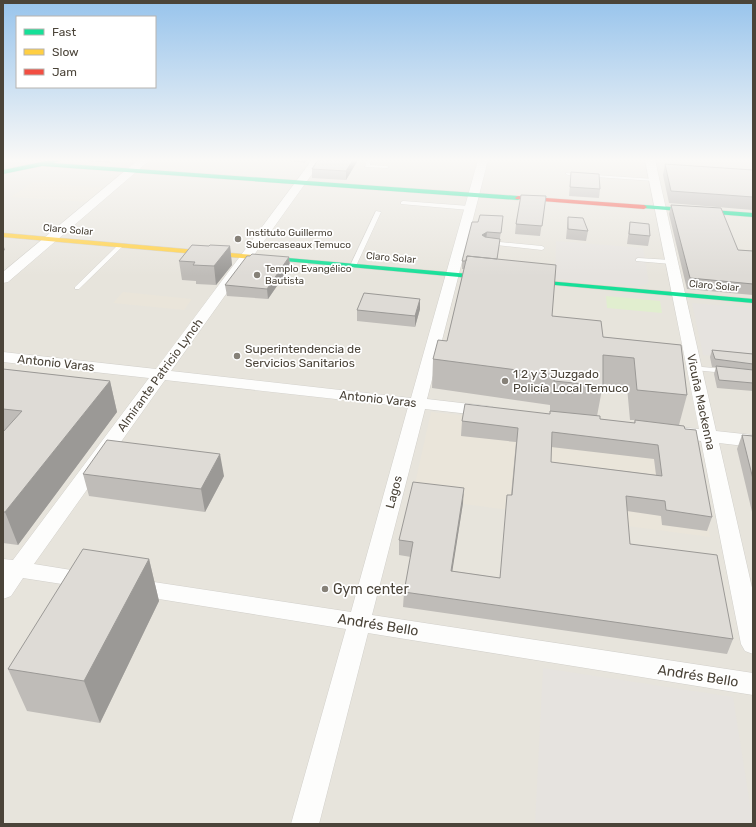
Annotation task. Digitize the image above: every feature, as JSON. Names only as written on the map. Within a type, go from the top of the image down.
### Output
[{"type":"street","points":[[5,276],[99,199]]},
{"type":"street","name":"Almirante Patricio Lynch","points":[[3,590],[11,568],[160,374],[289,199]]},
{"type":"street","points":[[440,199],[471,202],[660,209],[753,215]]},
{"type":"street","name":"Lagos","points":[[305,824],[417,403],[452,275],[463,241],[472,199]]},
{"type":"street","name":"Vicuña Mackenna","points":[[658,199],[753,644]]},
{"type":"street","name":"Claro Solar","points":[[3,235],[502,279]]},
{"type":"street","name":"Claro Solar","points":[[518,280],[753,301]]},
{"type":"street","name":"Antonio Varas","points":[[3,356],[504,413]]},
{"type":"street","points":[[662,431],[753,441]]},
{"type":"street","name":"Andrés Bello","points":[[11,568],[753,684]]},
{"type":"lane","points":[[403,203],[471,202]]},
{"type":"lane","points":[[353,266],[378,212]]},
{"type":"lane","points":[[486,243],[542,248]]},
{"type":"lane","points":[[77,288],[120,246]]},
{"type":"lane","points":[[638,260],[671,262]]},
{"type":"lane","points":[[694,368],[731,372]]},
{"type":"shaded area","points":[[3,199],[753,199],[753,824],[3,824]]},
{"type":"shaded area","points":[[36,199],[92,199],[88,202]]},
{"type":"shaded area","points":[[556,241],[643,248],[649,283],[641,286],[555,279]]},
{"type":"shaded area","points":[[123,292],[192,299],[184,310],[113,303]]},
{"type":"shaded area","points":[[692,303],[753,308],[753,359],[703,355]]},
{"type":"shaded area","points":[[431,412],[694,441],[710,537],[412,497]]},
{"type":"shaded area","points":[[543,668],[733,697],[753,824],[535,824]]},
{"type":"green space","points":[[606,296],[660,301],[662,313],[607,308]]},
{"type":"building","points":[[520,199],[546,199],[542,226],[516,224]]},
{"type":"building","points":[[671,205],[721,208],[738,250],[753,251],[753,284],[690,278]]},
{"type":"building","points":[[480,215],[503,216],[501,233],[487,232],[482,235],[485,237],[500,239],[497,259],[467,256],[466,261],[462,261],[472,222],[478,222]]},
{"type":"building","points":[[568,217],[583,218],[588,231],[568,229]]},
{"type":"building","points":[[630,222],[649,224],[650,236],[629,234]]},
{"type":"building","points":[[192,245],[230,246],[214,266],[193,265],[195,262],[179,261]]},
{"type":"building","points":[[252,254],[289,257],[267,289],[225,285],[247,256]]},
{"type":"building","points":[[467,256],[556,265],[552,316],[601,321],[603,337],[681,345],[687,395],[637,390],[634,358],[603,355],[603,386],[554,381],[555,375],[433,359],[438,340],[447,341]]},
{"type":"building","points":[[364,293],[420,299],[415,316],[357,310]]},
{"type":"building","points":[[712,350],[753,354],[753,364],[715,359]]},
{"type":"building","points":[[716,366],[753,370],[753,383],[719,380]]},
{"type":"building","points":[[3,369],[110,381],[5,512],[3,512],[3,432],[22,411],[3,409]]},
{"type":"building","points":[[465,404],[550,414],[550,411],[600,416],[600,419],[635,423],[635,420],[684,426],[685,429],[696,430],[712,517],[666,510],[665,501],[626,496],[630,544],[717,555],[733,639],[404,592],[413,542],[399,540],[413,482],[464,488],[451,571],[500,578],[507,495],[512,495],[518,428],[462,421]],"holes":[[[552,432],[658,445],[662,476],[551,462]]]},
{"type":"building","points":[[742,435],[753,436],[753,479]]},
{"type":"building","points":[[107,440],[220,454],[201,489],[83,474]]},
{"type":"building","points":[[83,549],[149,559],[84,681],[8,669]]},
{"type":"traffic: fast","points":[[644,207],[753,215]]},
{"type":"traffic: fast","points":[[253,257],[492,278]]},
{"type":"traffic: fast","points":[[524,281],[753,301]]},
{"type":"traffic: slow","points":[[3,235],[253,257]]},
{"type":"traffic: jam","points":[[526,199],[644,207]]},
{"type":"place","name":"Instituto Guillermo Subercaseaux Temuco","points":[[238,239]]},
{"type":"place","name":"Templo Evangélico Bautista","points":[[257,275]]},
{"type":"place","name":"Superintendencia de Servicios Sanitarios","points":[[237,356]]},
{"type":"place","name":"1 2 y 3 Juzgado Policía Local Temuco","points":[[505,381]]},
{"type":"place","name":"Gym center","points":[[325,589]]}]
